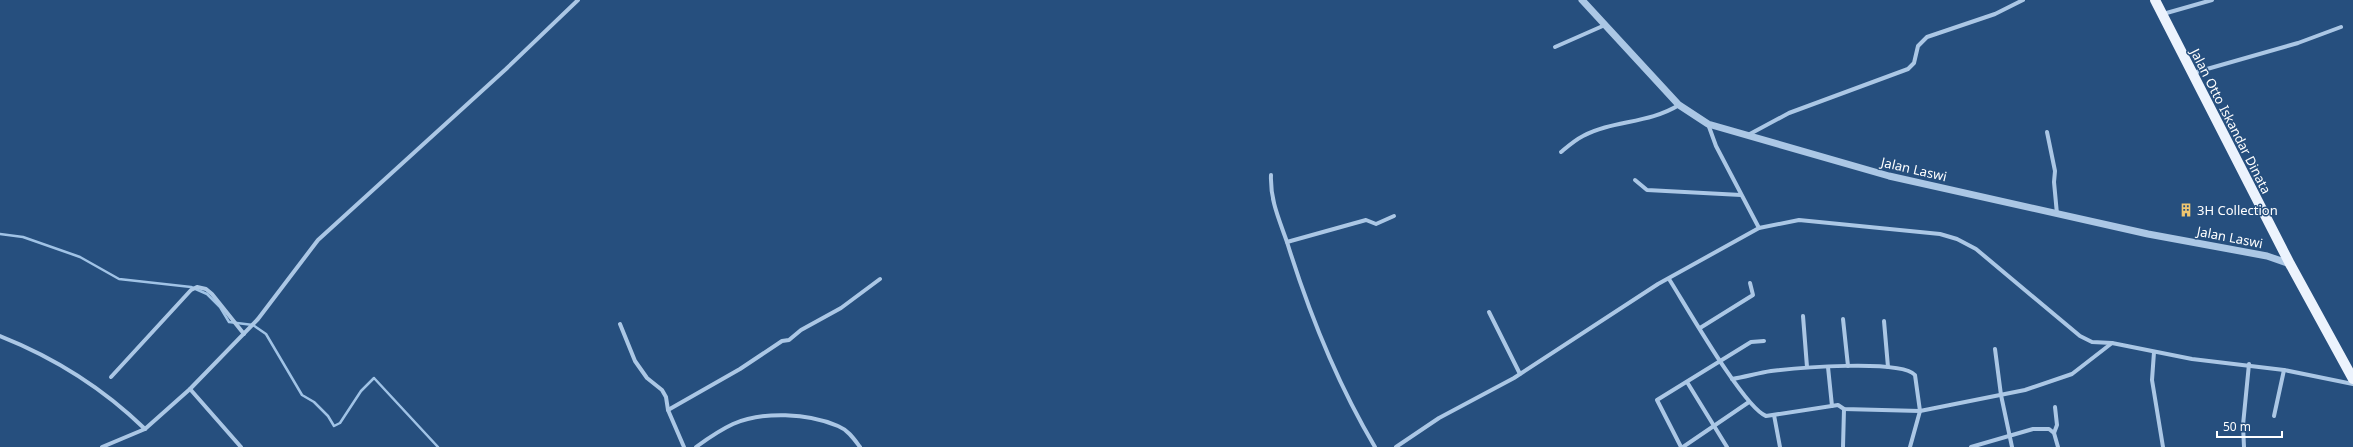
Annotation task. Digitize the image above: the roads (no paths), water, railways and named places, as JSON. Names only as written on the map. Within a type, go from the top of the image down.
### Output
[{"type":"main road","name":"Jalan Otto Iskandar Dinata","points":[[2155,0],[2290,264],[2353,380]]},
{"type":"street","points":[[102,447],[145,429],[190,389],[258,319],[318,240],[506,69],[578,0]]},
{"type":"street","name":"Jalan Laswi","points":[[1582,0],[1679,105],[1708,124],[1889,176],[2148,234],[2267,256],[2290,264]]},
{"type":"street","points":[[1748,135],[1789,113],[1897,75],[1908,69],[1914,63],[1918,46],[1927,37],[1995,14],[2024,0]]},
{"type":"street","points":[[2162,14],[2212,0]]},
{"type":"street","points":[[1555,46],[1605,25]]},
{"type":"street","points":[[2193,73],[2298,43],[2341,27]]},
{"type":"street","points":[[1560,152],[1582,136],[1596,130],[1646,119],[1668,112],[1679,105]]},
{"type":"street","points":[[1708,124],[1714,142],[1758,228]]},
{"type":"street","points":[[2046,132],[2055,171],[2054,182],[2057,214]]},
{"type":"street","points":[[1271,175],[1270,192],[1275,214],[1287,242],[1299,281],[1326,350],[1355,413],[1375,447]]},
{"type":"street","points":[[1635,180],[1648,190],[1741,195]]},
{"type":"street","points":[[1287,242],[1366,220],[1376,224],[1394,216]]},
{"type":"street","points":[[1396,447],[1440,418],[1520,374],[1669,279],[1758,228],[1799,220],[1925,232],[1957,239],[1976,248],[2080,336],[2092,342],[2112,343],[2192,359],[2249,364],[2353,384]]},
{"type":"street","points":[[668,410],[740,368],[782,341],[789,340],[801,330],[840,308],[880,279]]},
{"type":"street","points":[[1669,279],[1732,379],[1749,402],[1761,414],[1774,415],[1832,406],[1838,406],[1844,409],[1920,411],[2001,395],[2025,390],[2072,374],[2112,343]]},
{"type":"street","points":[[1700,328],[1753,295],[1750,283]]},
{"type":"street","points":[[111,377],[191,290],[197,286],[206,289],[212,294],[245,332]]},
{"type":"street","points":[[1490,312],[1520,374]]},
{"type":"street","points":[[1803,316],[1807,367]]},
{"type":"street","points":[[1843,319],[1848,366]]},
{"type":"street","points":[[1884,321],[1888,367]]},
{"type":"street","points":[[620,324],[635,361],[647,378],[662,390],[666,396],[668,410],[684,447]]},
{"type":"street","points":[[0,336],[38,352],[96,388],[130,414],[145,429]]},
{"type":"street","points":[[1749,402],[1682,447],[1658,400],[1751,342],[1764,341]]},
{"type":"street","points":[[1994,349],[2001,395],[2012,447]]},
{"type":"street","points":[[2154,352],[2152,380],[2163,447]]},
{"type":"street","points":[[2244,447],[2243,425],[2249,364]]},
{"type":"street","points":[[1732,379],[1770,371],[1807,367],[1888,367],[1912,371],[1915,375],[1920,411],[1910,447]]},
{"type":"street","points":[[1828,367],[1832,406]]},
{"type":"street","points":[[2274,416],[2284,370]]},
{"type":"street","points":[[1687,382],[1727,447]]},
{"type":"street","points":[[190,389],[241,447]]},
{"type":"street","points":[[2054,433],[2057,425],[2056,406]]},
{"type":"street","points":[[1842,447],[1844,409]]},
{"type":"street","points":[[1774,415],[1780,447]]},
{"type":"street","points":[[696,447],[733,424],[759,417],[792,416],[840,426],[852,436],[860,447]]},
{"type":"street","points":[[1971,447],[2033,430],[2049,429],[2054,433],[2058,447]]},
{"type":"waterway","points":[[0,234],[23,237],[80,257],[119,279],[191,287],[207,294],[220,307],[229,322],[253,325],[266,334],[302,395],[314,402],[328,416],[334,426],[340,423],[361,391],[374,378],[438,447]]},
{"type":"place","name":"3H Collection","points":[[2186,210]]}]
